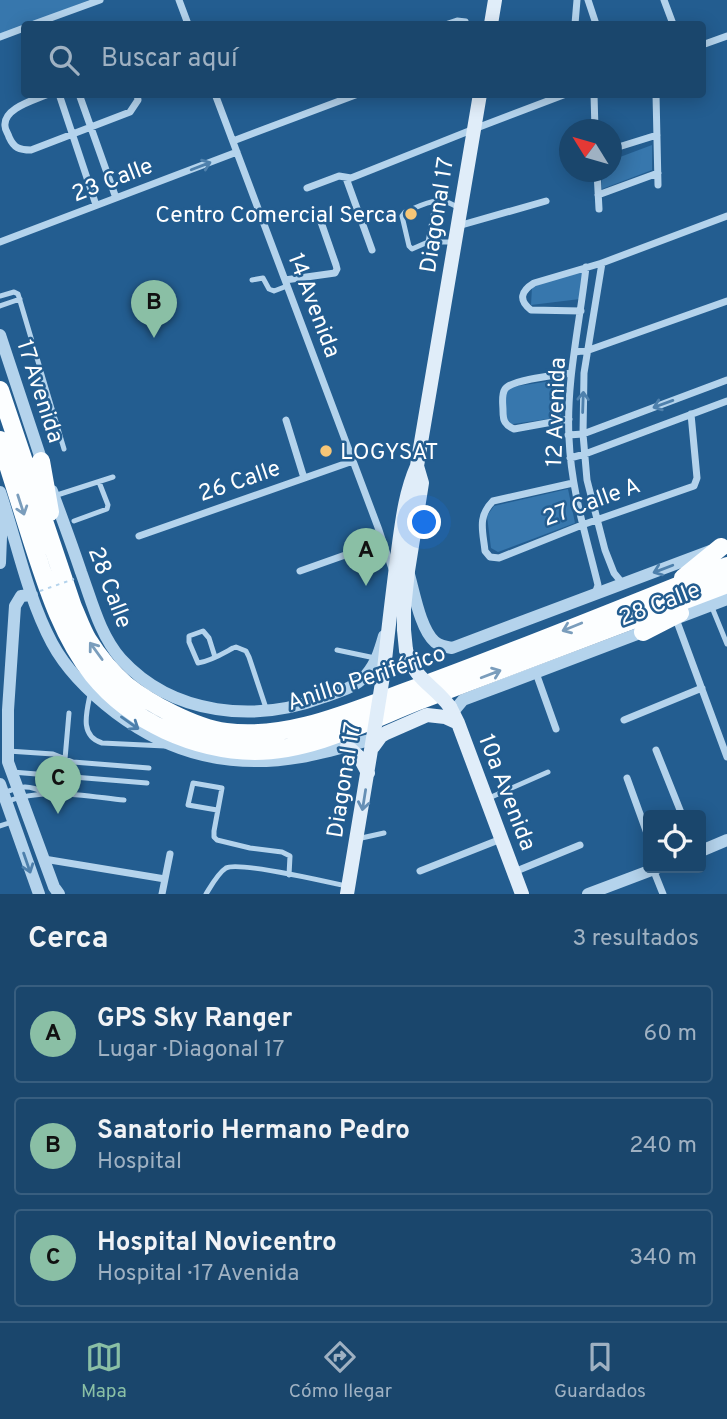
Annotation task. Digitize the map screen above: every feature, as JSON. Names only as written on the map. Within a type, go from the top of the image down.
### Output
[{"type":"highway","name":"Anillo Periférico","points":[[0,390],[67,575],[73,607],[88,640],[125,684],[158,706],[191,722],[224,732],[251,733],[300,728],[451,675],[727,566]]},
{"type":"highway","name":"Anillo Periférico","points":[[0,440],[58,614],[71,642],[93,675],[117,699],[147,720],[185,739],[229,749],[258,751],[306,744],[727,586]]},
{"type":"highway","points":[[41,461],[67,575]]},
{"type":"highway","points":[[667,589],[724,546]]},
{"type":"highway","points":[[643,632],[727,586]]},
{"type":"highway","points":[[125,684],[191,712],[218,719],[262,722],[303,715],[384,671],[411,680],[421,680]]},
{"type":"main road","points":[[492,21],[495,0]]},
{"type":"main road","name":"Diagonal 17","points":[[348,891],[384,671],[405,503],[417,466],[479,98]]},
{"type":"main road","name":"Diagonal 17","points":[[417,466],[422,483],[408,571],[404,630],[406,650],[421,680],[443,697],[454,714]]},
{"type":"main road","points":[[373,740],[427,715],[445,717],[454,714]]},
{"type":"main road","name":"10a Avenida","points":[[454,714],[522,894]]},
{"type":"main road","points":[[347,746],[360,758],[368,773]]},
{"type":"street","points":[[53,21],[100,0]]},
{"type":"street","points":[[179,0],[187,21]]},
{"type":"street","points":[[575,21],[577,0]]},
{"type":"street","points":[[587,0],[595,21]]},
{"type":"street","points":[[664,0],[672,21]]},
{"type":"street","points":[[0,37],[21,29]]},
{"type":"street","points":[[706,44],[727,36]]},
{"type":"street","points":[[39,98],[16,108],[7,117],[5,126],[12,144],[20,150],[31,150],[130,112],[137,98]]},
{"type":"street","points":[[60,98],[96,205]]},
{"type":"street","points":[[80,98],[116,198]]},
{"type":"street","name":"14 Avenida","points":[[217,98],[379,530],[394,578]]},
{"type":"street","points":[[233,141],[347,98]]},
{"type":"street","points":[[307,188],[339,176],[351,178],[555,98]]},
{"type":"street","points":[[594,98],[595,119]]},
{"type":"street","points":[[656,98],[658,185]]},
{"type":"street","points":[[622,146],[657,135]]},
{"type":"street","name":"23 Calle","points":[[0,242],[237,152]]},
{"type":"street","points":[[598,195],[658,173]]},
{"type":"street","points":[[346,178],[372,250]]},
{"type":"street","points":[[597,182],[599,209]]},
{"type":"street","points":[[458,226],[546,201]]},
{"type":"street","points":[[581,311],[531,310],[526,306],[523,297],[526,288],[534,283],[602,262],[727,216]]},
{"type":"street","points":[[286,283],[335,273],[336,265],[321,222]]},
{"type":"street","name":"12 Avenida","points":[[602,262],[584,373],[583,433],[587,480],[605,550],[614,573],[624,584]]},
{"type":"street","name":"12 Avenida","points":[[586,267],[571,373],[568,435],[573,483],[598,584],[593,596]]},
{"type":"street","points":[[575,352],[589,350],[727,301]]},
{"type":"street","name":"17 Avenida","points":[[0,335],[41,461]]},
{"type":"street","points":[[569,419],[514,429],[505,423],[503,417],[504,391],[512,383],[571,373]]},
{"type":"street","points":[[568,435],[583,433],[727,380]]},
{"type":"street","points":[[570,458],[727,401]]},
{"type":"street","name":"27 Calle A","points":[[573,483],[493,501],[482,517],[485,551],[490,557],[499,558],[694,486],[696,482],[691,414]]},
{"type":"street","points":[[286,420],[304,478]]},
{"type":"street","name":"28 Calle","points":[[41,461],[105,637],[123,661],[151,684],[191,703],[211,709],[246,713],[301,706],[355,684],[365,677],[373,666],[384,671]]},
{"type":"street","name":"26 Calle","points":[[138,536],[353,461]]},
{"type":"street","points":[[0,563],[1,496]]},
{"type":"street","points":[[1,496],[53,645],[69,669],[90,692],[137,729],[178,748],[227,761],[301,758],[373,740]]},
{"type":"street","points":[[379,530],[391,540],[400,536]]},
{"type":"street","points":[[300,571],[382,542]]},
{"type":"street","name":"28 Calle","points":[[408,571],[425,629],[434,641],[452,648],[724,546]]},
{"type":"street","points":[[36,593],[19,597],[7,619],[8,762],[54,887],[59,894]]},
{"type":"street","name":"28 Calle","points":[[454,714],[464,700],[727,599]]},
{"type":"street","points":[[676,619],[727,757]]},
{"type":"street","points":[[536,673],[556,729]]},
{"type":"street","points":[[624,720],[702,688]]},
{"type":"street","points":[[656,750],[680,810]]},
{"type":"street","points":[[627,778],[643,822]]},
{"type":"street","points":[[2,791],[6,824],[39,894]]},
{"type":"street","points":[[419,871],[501,839]]},
{"type":"street","points":[[706,849],[727,840]]},
{"type":"street","points":[[514,872],[580,845]]},
{"type":"street","points":[[162,894],[170,854]]},
{"type":"street","points":[[44,859],[165,879]]},
{"type":"street","points":[[588,894],[644,873]]},
{"type":"street","points":[[656,873],[663,894]]},
{"type":"lane","points":[[428,242],[436,200]]},
{"type":"lane","points":[[455,242],[428,242],[412,249],[402,216],[405,212],[436,200],[447,201],[460,210]]},
{"type":"lane","points":[[252,281],[263,278],[269,289],[274,291],[286,283]]},
{"type":"lane","points":[[0,296],[14,292],[18,294],[64,449]]},
{"type":"lane","points":[[0,306],[20,299]]},
{"type":"lane","points":[[54,496],[113,477]]},
{"type":"lane","points":[[75,521],[107,509],[99,481]]},
{"type":"lane","points":[[712,605],[727,644]]},
{"type":"lane","points":[[215,657],[209,638],[203,631],[189,636],[198,663],[215,657],[236,647],[246,651],[267,711]]},
{"type":"lane","points":[[337,650],[384,671]]},
{"type":"lane","points":[[90,692],[87,730],[95,741],[178,748]]},
{"type":"lane","points":[[65,759],[69,713]]},
{"type":"lane","points":[[8,751],[53,754],[74,762],[149,768]]},
{"type":"lane","points":[[12,772],[147,783]]},
{"type":"lane","points":[[486,799],[548,772]]},
{"type":"lane","points":[[217,810],[188,805],[194,783],[222,788],[214,831],[217,840],[282,852],[290,856],[289,875]]},
{"type":"lane","points":[[2,791],[124,800]]},
{"type":"lane","points":[[357,839],[384,833]]},
{"type":"lane","points":[[206,894],[227,867],[236,866],[263,869],[348,891]]},
{"type":"path","points":[[36,593],[67,575]]},
{"type":"shaded area","points":[[0,0],[89,0],[36,21],[21,21],[21,27],[0,35]]},
{"type":"shaded area","points":[[652,145],[652,170],[622,181],[622,156]]},
{"type":"shaded area","points":[[602,182],[620,182],[602,189]]},
{"type":"shaded area","points":[[586,268],[580,299],[531,305],[532,287]]},
{"type":"shaded area","points":[[564,379],[561,417],[506,425],[500,421],[500,393],[504,388]]},
{"type":"shaded area","points":[[568,489],[575,523],[498,552],[491,548],[487,516],[494,506]]},
{"type":"place","name":"Centro Comercial Serca","points":[[411,214]]},
{"type":"place","name":"Sanatorio Hermano Pedro","points":[[154,338]]},
{"type":"place","name":"LOGYSAT","points":[[326,451]]},
{"type":"place","name":"GPS Sky Ranger","points":[[366,586]]},
{"type":"place","name":"Hospital Novicentro","points":[[58,814]]}]
